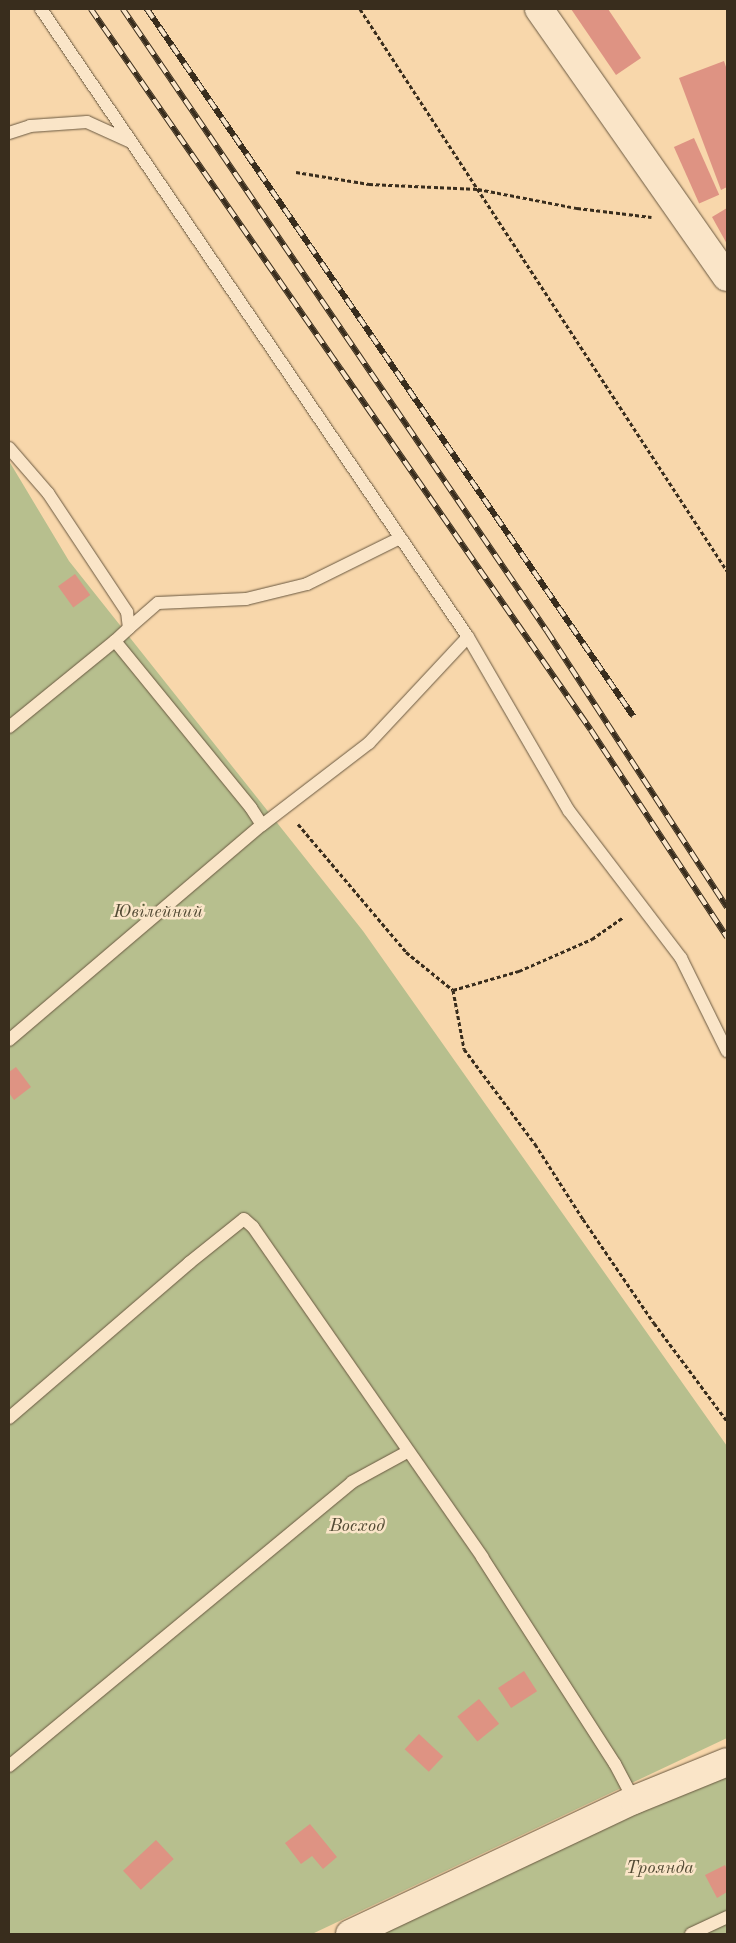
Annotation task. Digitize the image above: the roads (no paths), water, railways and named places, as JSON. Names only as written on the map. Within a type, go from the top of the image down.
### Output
[{"type":"street","points":[[538,9],[727,277]]},
{"type":"street","points":[[350,1934],[634,1800],[727,1762]]},
{"type":"lane","points":[[41,9],[468,638],[569,810],[681,958],[727,1051]]},
{"type":"lane","points":[[9,133],[30,126],[87,122],[129,141]]},
{"type":"lane","points":[[9,448],[48,492],[127,612],[129,628]]},
{"type":"lane","points":[[9,726],[115,642],[158,603],[246,599],[307,584],[400,538]]},
{"type":"lane","points":[[9,1040],[262,825],[369,744],[468,638]]},
{"type":"lane","points":[[115,642],[251,808],[262,825]]},
{"type":"lane","points":[[9,1418],[189,1263],[244,1219],[253,1227],[407,1452],[482,1557],[615,1764],[634,1800]]},
{"type":"lane","points":[[9,1766],[352,1482],[407,1452]]},
{"type":"lane","points":[[691,1934],[727,1916]]},
{"type":"railway","points":[[91,9],[591,730],[727,937]]},
{"type":"railway","points":[[123,9],[547,631],[727,907]]},
{"type":"railway","points":[[147,9],[634,717]]},
{"type":"park label","name":"Ювілейний","points":[[158,912]]},
{"type":"park label","name":"Восход","points":[[357,1526]]},
{"type":"park label","name":"Троянда","points":[[660,1868]]}]
